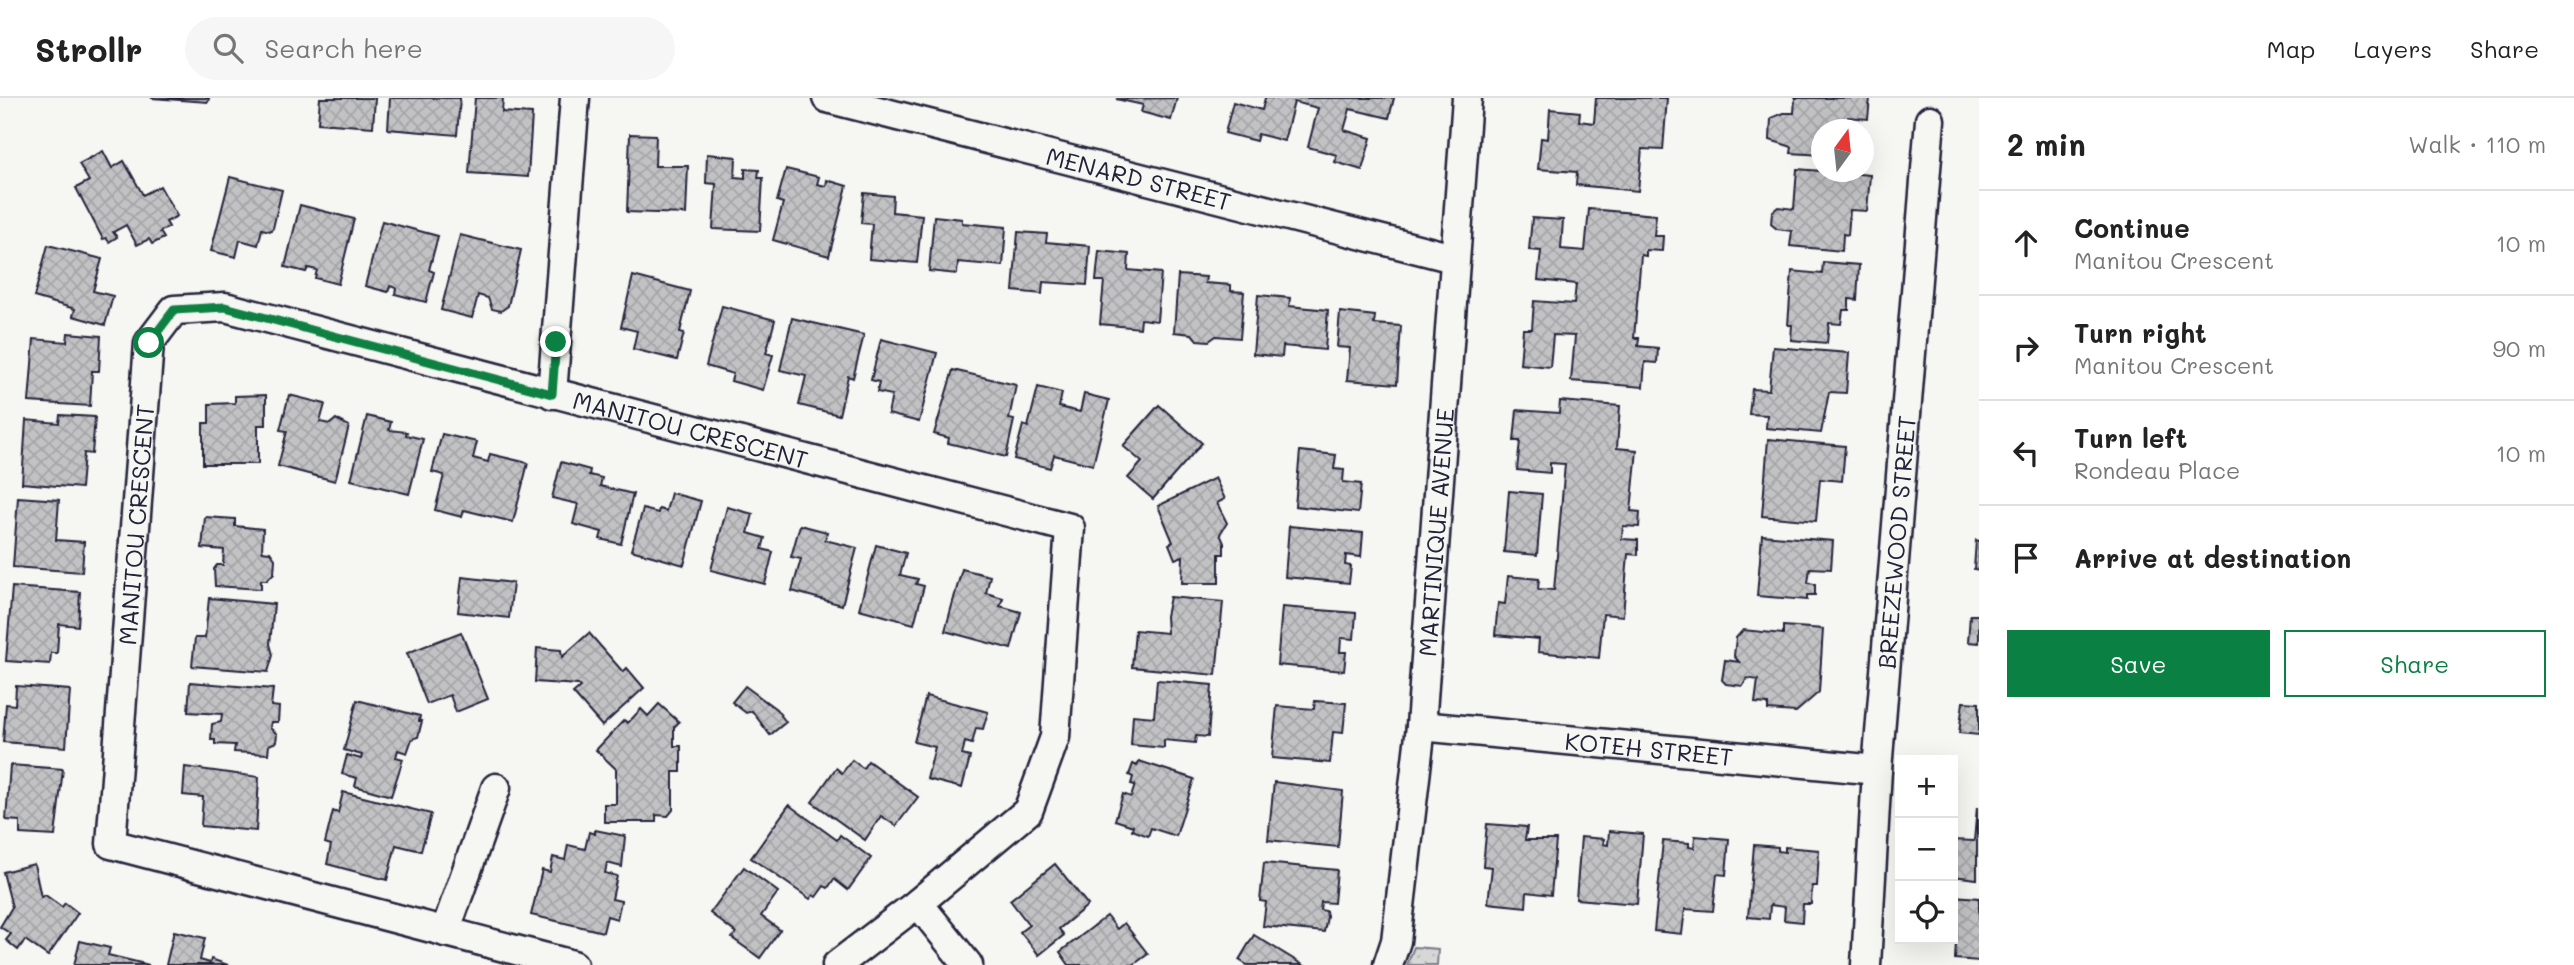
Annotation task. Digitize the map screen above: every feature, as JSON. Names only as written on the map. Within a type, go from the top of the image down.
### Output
[{"type":"street","points":[[552,394],[575,98]]},
{"type":"street","name":"MENARD STREET","points":[[827,98],[1453,258]]},
{"type":"street","name":"MARTINIQUE AVENUE","points":[[1388,965],[1396,941],[1421,726],[1453,258],[1467,98]]},
{"type":"street","name":"BREEZEWOOD STREET","points":[[1866,965],[1878,770],[1930,120]]},
{"type":"street","name":"MANITOU CRESCENT","points":[[573,965],[111,844],[149,343],[174,310],[225,307],[1070,528],[1055,737],[1028,811],[918,903],[837,965]]},
{"type":"street","name":"KOTEH STREET","points":[[1421,726],[1878,770]]},
{"type":"street","points":[[445,932],[496,788]]},
{"type":"street","points":[[918,903],[968,965]]},
{"type":"shaded area","points":[[1414,947],[1438,949],[1437,965],[1407,965]]},
{"type":"building","points":[[151,98],[209,98],[208,102]]},
{"type":"building","points":[[320,98],[375,98],[373,127],[318,123]]},
{"type":"building","points":[[390,98],[460,98],[457,135],[388,129]]},
{"type":"building","points":[[475,98],[503,98],[502,112],[532,114],[528,177],[469,173]]},
{"type":"building","points":[[1177,98],[1171,120],[1141,112],[1143,105],[1116,99]]},
{"type":"building","points":[[1265,98],[1394,98],[1389,118],[1350,109],[1344,130],[1371,138],[1362,170],[1335,162],[1337,155],[1308,147],[1318,108],[1294,102],[1284,141],[1258,134],[1256,141],[1225,133],[1233,102],[1262,110]]},
{"type":"building","points":[[1596,98],[1667,98],[1663,150],[1642,149],[1638,191],[1576,185],[1577,172],[1538,169],[1541,138],[1548,139],[1550,109],[1580,112],[1579,121],[1594,123]]},
{"type":"building","points":[[1795,98],[1870,98],[1868,119],[1811,119],[1811,154],[1791,153],[1792,147],[1770,140],[1771,118],[1784,113],[1794,113]]},
{"type":"building","points":[[630,134],[656,135],[655,166],[688,166],[686,214],[627,212]]},
{"type":"building","points":[[103,151],[112,168],[124,161],[143,195],[160,186],[177,216],[166,222],[169,227],[160,232],[164,238],[152,244],[149,239],[137,245],[126,225],[113,232],[117,237],[109,242],[106,238],[103,239],[76,188],[89,181],[79,164]]},
{"type":"building","points":[[707,154],[736,157],[735,177],[745,178],[745,169],[759,170],[758,178],[763,178],[760,231],[713,229],[716,184],[706,183]]},
{"type":"building","points":[[786,169],[819,177],[817,184],[826,186],[827,180],[847,186],[829,256],[773,240],[783,203],[777,201]]},
{"type":"building","points":[[1797,169],[1811,170],[1811,182],[1869,182],[1867,211],[1850,210],[1848,235],[1843,234],[1842,251],[1790,246],[1792,231],[1777,229],[1771,224],[1772,212],[1778,207],[1794,209]]},
{"type":"building","points":[[230,177],[282,190],[273,228],[270,231],[262,229],[258,245],[240,240],[236,257],[211,251]]},
{"type":"building","points":[[864,193],[893,196],[892,212],[922,215],[917,263],[869,259],[872,224],[861,223]]},
{"type":"building","points":[[300,205],[354,219],[338,284],[315,278],[317,270],[308,268],[306,272],[285,267]]},
{"type":"building","points":[[1589,209],[1656,215],[1654,236],[1663,236],[1662,251],[1646,250],[1646,256],[1641,255],[1634,338],[1639,338],[1638,346],[1658,348],[1657,363],[1645,362],[1643,387],[1571,381],[1575,336],[1553,335],[1550,367],[1520,364],[1523,329],[1532,329],[1534,301],[1574,304],[1576,284],[1538,280],[1541,251],[1529,250],[1532,218],[1563,220],[1561,249],[1585,251]]},
{"type":"building","points":[[934,216],[962,219],[962,223],[1006,227],[1003,266],[958,262],[957,274],[929,271]]},
{"type":"building","points":[[382,221],[438,236],[429,270],[434,272],[426,302],[395,294],[396,288],[390,286],[388,292],[365,286]]},
{"type":"building","points":[[1018,232],[1047,234],[1046,242],[1090,246],[1087,285],[1043,282],[1042,294],[1013,291]]},
{"type":"building","points":[[460,235],[521,250],[508,306],[501,311],[492,309],[488,298],[478,295],[472,318],[441,310]]},
{"type":"building","points":[[48,245],[102,259],[93,291],[113,296],[105,325],[73,316],[75,309],[34,297]]},
{"type":"building","points":[[1099,251],[1129,254],[1128,270],[1161,273],[1157,321],[1141,319],[1140,328],[1100,324],[1104,281],[1096,281]]},
{"type":"building","points":[[1823,262],[1859,265],[1857,300],[1849,299],[1849,310],[1843,310],[1841,324],[1829,323],[1827,343],[1791,340],[1792,325],[1788,325],[1792,271],[1822,274]]},
{"type":"building","points":[[1178,275],[1206,277],[1205,283],[1231,285],[1231,291],[1244,292],[1240,338],[1216,336],[1209,341],[1197,340],[1192,334],[1174,332]]},
{"type":"building","points":[[633,276],[690,291],[680,332],[684,333],[677,360],[633,349],[637,331],[621,327]]},
{"type":"building","points":[[1258,295],[1290,298],[1289,306],[1328,310],[1325,350],[1283,346],[1282,357],[1253,354]]},
{"type":"building","points":[[722,306],[775,320],[766,353],[773,355],[763,390],[731,381],[733,374],[706,366]]},
{"type":"building","points":[[1340,312],[1375,316],[1374,324],[1401,326],[1397,384],[1347,380],[1350,348],[1337,347]]},
{"type":"building","points":[[792,318],[864,335],[853,378],[848,376],[839,415],[799,405],[806,376],[780,370]]},
{"type":"building","points":[[68,333],[101,336],[99,371],[92,371],[90,406],[29,402],[34,339],[67,342]]},
{"type":"building","points":[[881,339],[937,353],[919,422],[888,414],[892,395],[877,392],[879,382],[871,380]]},
{"type":"building","points":[[1773,347],[1849,353],[1846,393],[1829,392],[1821,433],[1766,428],[1767,415],[1749,414],[1752,389],[1769,390]]},
{"type":"building","points":[[953,370],[1016,385],[1009,419],[1014,420],[1006,457],[948,443],[949,438],[934,434]]},
{"type":"building","points":[[1038,387],[1062,393],[1059,407],[1080,412],[1084,394],[1109,400],[1093,465],[1054,455],[1050,468],[1014,459],[1023,425],[1028,427]]},
{"type":"building","points":[[266,395],[266,425],[258,425],[258,464],[203,464],[203,423],[209,423],[209,404],[235,403],[235,396]]},
{"type":"building","points":[[289,395],[325,404],[320,422],[330,424],[336,419],[349,426],[335,481],[278,466],[287,431],[280,430]]},
{"type":"building","points":[[1560,401],[1620,406],[1617,448],[1637,450],[1631,511],[1640,512],[1639,527],[1623,526],[1622,539],[1638,540],[1638,555],[1628,554],[1623,616],[1603,614],[1599,658],[1538,652],[1539,639],[1495,635],[1498,603],[1505,604],[1508,576],[1539,579],[1538,589],[1554,590],[1565,464],[1550,463],[1550,473],[1517,470],[1520,441],[1514,441],[1517,410],[1559,413]]},
{"type":"building","points":[[1159,405],[1202,443],[1153,499],[1128,478],[1142,462],[1123,446]]},
{"type":"building","points":[[60,415],[95,417],[92,454],[84,453],[81,488],[22,483],[26,420],[59,423]]},
{"type":"building","points":[[367,416],[391,422],[389,430],[407,432],[406,435],[423,439],[409,494],[351,480]]},
{"type":"building","points":[[442,434],[477,442],[473,458],[488,462],[490,454],[528,463],[513,522],[464,510],[462,517],[435,510],[444,475],[432,472]]},
{"type":"building","points":[[1768,439],[1845,446],[1842,481],[1820,479],[1816,521],[1762,516]]},
{"type":"building","points":[[1300,451],[1336,455],[1334,469],[1344,470],[1343,482],[1361,484],[1358,513],[1295,506]]},
{"type":"building","points":[[561,462],[590,470],[589,475],[602,478],[600,486],[633,494],[621,544],[600,539],[602,532],[573,524],[578,504],[552,498]]},
{"type":"building","points":[[1215,478],[1225,499],[1217,503],[1227,523],[1220,534],[1224,543],[1224,554],[1219,554],[1219,583],[1182,583],[1183,556],[1175,559],[1169,544],[1173,542],[1158,506]]},
{"type":"building","points":[[1509,491],[1542,494],[1537,555],[1504,552]]},
{"type":"building","points":[[671,493],[701,501],[684,565],[631,550],[643,509],[658,513],[659,509],[666,511]]},
{"type":"building","points":[[18,497],[59,500],[56,540],[84,542],[82,572],[13,567]]},
{"type":"building","points":[[727,507],[753,514],[748,533],[765,538],[762,549],[773,552],[765,584],[711,570]]},
{"type":"building","points":[[205,517],[235,519],[235,526],[263,529],[262,551],[270,552],[275,559],[274,573],[267,580],[261,580],[261,589],[215,586],[214,569],[217,565],[223,565],[224,550],[202,548]]},
{"type":"building","points":[[800,525],[827,532],[825,540],[857,548],[842,605],[792,591],[801,559],[791,557]]},
{"type":"building","points":[[1289,526],[1363,533],[1361,557],[1346,555],[1345,565],[1351,566],[1349,583],[1285,577]]},
{"type":"building","points":[[1762,535],[1833,541],[1831,569],[1810,568],[1808,583],[1815,584],[1815,595],[1807,595],[1807,600],[1757,596]]},
{"type":"building","points":[[1976,540],[1979,541],[1979,570],[1974,569]]},
{"type":"building","points":[[876,545],[906,553],[900,575],[918,579],[916,584],[924,586],[914,624],[859,609]]},
{"type":"building","points":[[962,569],[990,576],[986,593],[1003,598],[1000,606],[1021,612],[1011,649],[945,631]]},
{"type":"building","points":[[462,577],[513,583],[509,618],[458,612]]},
{"type":"building","points":[[12,587],[80,592],[78,626],[59,624],[57,653],[51,653],[50,664],[6,661]]},
{"type":"building","points":[[1170,597],[1223,602],[1216,675],[1132,667],[1135,630],[1167,633],[1166,616]]},
{"type":"building","points":[[209,598],[274,604],[270,644],[273,655],[268,672],[192,666],[195,638],[205,638]]},
{"type":"building","points":[[1282,607],[1356,613],[1354,639],[1341,638],[1340,652],[1346,652],[1344,671],[1277,665]]},
{"type":"building","points":[[1970,615],[1979,615],[1979,643],[1968,642]]},
{"type":"building","points":[[1783,626],[1823,629],[1819,692],[1796,712],[1768,710],[1768,704],[1755,703],[1758,680],[1747,678],[1743,686],[1726,684],[1722,680],[1725,660],[1739,662],[1734,656],[1736,638],[1743,630],[1783,634]]},
{"type":"building","points":[[461,632],[488,699],[456,712],[450,695],[427,704],[407,653]]},
{"type":"building","points":[[589,633],[623,672],[627,668],[644,688],[602,726],[573,693],[580,687],[578,685],[535,682],[537,648],[561,650],[562,657]]},
{"type":"building","points":[[1157,680],[1212,685],[1208,737],[1196,736],[1195,743],[1164,740],[1164,748],[1131,745],[1133,715],[1154,717]]},
{"type":"building","points":[[190,682],[273,689],[271,706],[279,707],[278,722],[271,722],[270,728],[277,734],[276,742],[269,745],[268,754],[234,752],[235,745],[215,744],[215,740],[211,740],[212,724],[221,722],[222,714],[188,712]]},
{"type":"building","points":[[16,686],[70,690],[66,747],[3,742],[6,704],[15,705]]},
{"type":"building","points":[[745,686],[776,709],[786,722],[770,735],[752,711],[746,713],[732,702]]},
{"type":"building","points":[[926,696],[988,712],[983,729],[976,728],[972,744],[965,742],[962,755],[970,757],[962,788],[927,779],[935,747],[914,742]]},
{"type":"building","points":[[357,700],[420,716],[419,721],[422,721],[418,737],[412,739],[407,753],[398,750],[396,757],[403,759],[391,796],[355,786],[357,778],[342,774],[347,755],[361,759],[362,755],[344,750]]},
{"type":"building","points":[[1315,701],[1346,703],[1343,733],[1333,732],[1330,763],[1272,758],[1277,706],[1314,709]]},
{"type":"building","points":[[1963,702],[1979,703],[1979,735],[1959,733]]},
{"type":"building","points":[[659,704],[679,722],[674,727],[674,746],[681,746],[681,772],[673,772],[673,810],[668,816],[656,815],[656,822],[604,822],[604,804],[616,804],[616,769],[596,750],[624,720],[628,723],[641,709],[648,716]]},
{"type":"building","points":[[852,760],[863,768],[868,761],[918,797],[896,826],[881,816],[865,840],[812,802],[836,768],[842,773]]},
{"type":"building","points":[[1139,761],[1194,779],[1176,836],[1151,828],[1148,836],[1132,830],[1133,826],[1115,820],[1123,794],[1131,797],[1135,785],[1131,784],[1133,777],[1129,775],[1133,764],[1137,766]]},
{"type":"building","points":[[10,765],[63,769],[55,836],[20,834],[20,821],[6,820]]},
{"type":"building","points":[[185,767],[259,777],[256,831],[201,826],[203,797],[183,795]]},
{"type":"building","points":[[1274,782],[1343,791],[1338,847],[1268,840]]},
{"type":"building","points":[[343,792],[431,814],[421,851],[396,845],[387,880],[327,864],[331,845],[325,843],[333,811],[338,813]]},
{"type":"building","points":[[789,805],[837,840],[840,835],[871,858],[848,890],[834,879],[828,888],[824,886],[816,897],[813,895],[810,899],[751,858]]},
{"type":"building","points":[[1977,807],[1977,879],[1958,877],[1958,840],[1974,841]]},
{"type":"building","points":[[1487,824],[1527,827],[1525,840],[1556,840],[1551,895],[1527,892],[1526,907],[1488,903],[1492,867],[1483,866]]},
{"type":"building","points":[[595,830],[625,836],[622,867],[607,863],[605,873],[617,876],[612,899],[621,901],[617,919],[607,916],[603,932],[531,915],[542,870],[550,872],[553,857],[565,860],[568,845],[585,849],[589,832],[595,834]]},
{"type":"building","points":[[1609,831],[1643,834],[1637,904],[1576,899],[1581,837],[1604,839],[1603,844],[1608,845]]},
{"type":"building","points":[[1695,836],[1729,839],[1726,875],[1717,874],[1713,911],[1685,909],[1682,934],[1654,931],[1663,841],[1689,843],[1689,847],[1694,848]]},
{"type":"building","points":[[1754,845],[1778,847],[1778,851],[1785,852],[1785,847],[1819,850],[1817,886],[1812,886],[1811,904],[1803,904],[1802,922],[1784,920],[1785,907],[1770,905],[1769,919],[1748,917]]},
{"type":"building","points":[[1264,863],[1337,870],[1334,903],[1321,902],[1320,910],[1326,911],[1327,917],[1324,932],[1263,926],[1266,902],[1260,901]]},
{"type":"building","points":[[34,864],[41,897],[45,895],[62,907],[65,903],[78,913],[48,956],[25,940],[18,950],[6,940],[11,934],[0,927],[12,907],[3,872]]},
{"type":"building","points":[[1055,864],[1088,905],[1059,929],[1064,935],[1039,955],[1020,932],[1029,925],[1010,900]]},
{"type":"building","points":[[744,867],[778,892],[761,916],[780,930],[760,958],[732,938],[736,933],[710,913]]},
{"type":"building","points":[[1958,896],[1979,898],[1979,961],[1955,959],[1958,944]]},
{"type":"building","points":[[1107,916],[1117,929],[1124,923],[1148,954],[1133,965],[1069,965],[1060,952]]},
{"type":"building","points":[[174,931],[205,938],[200,960],[210,963],[211,959],[228,965],[166,965]]},
{"type":"building","points":[[1254,935],[1303,965],[1247,965],[1239,960]]},
{"type":"building","points":[[80,941],[110,948],[108,955],[149,965],[74,965]]},
{"type":"route","points":[[149,343],[174,310],[225,307],[552,394],[556,342]]}]
